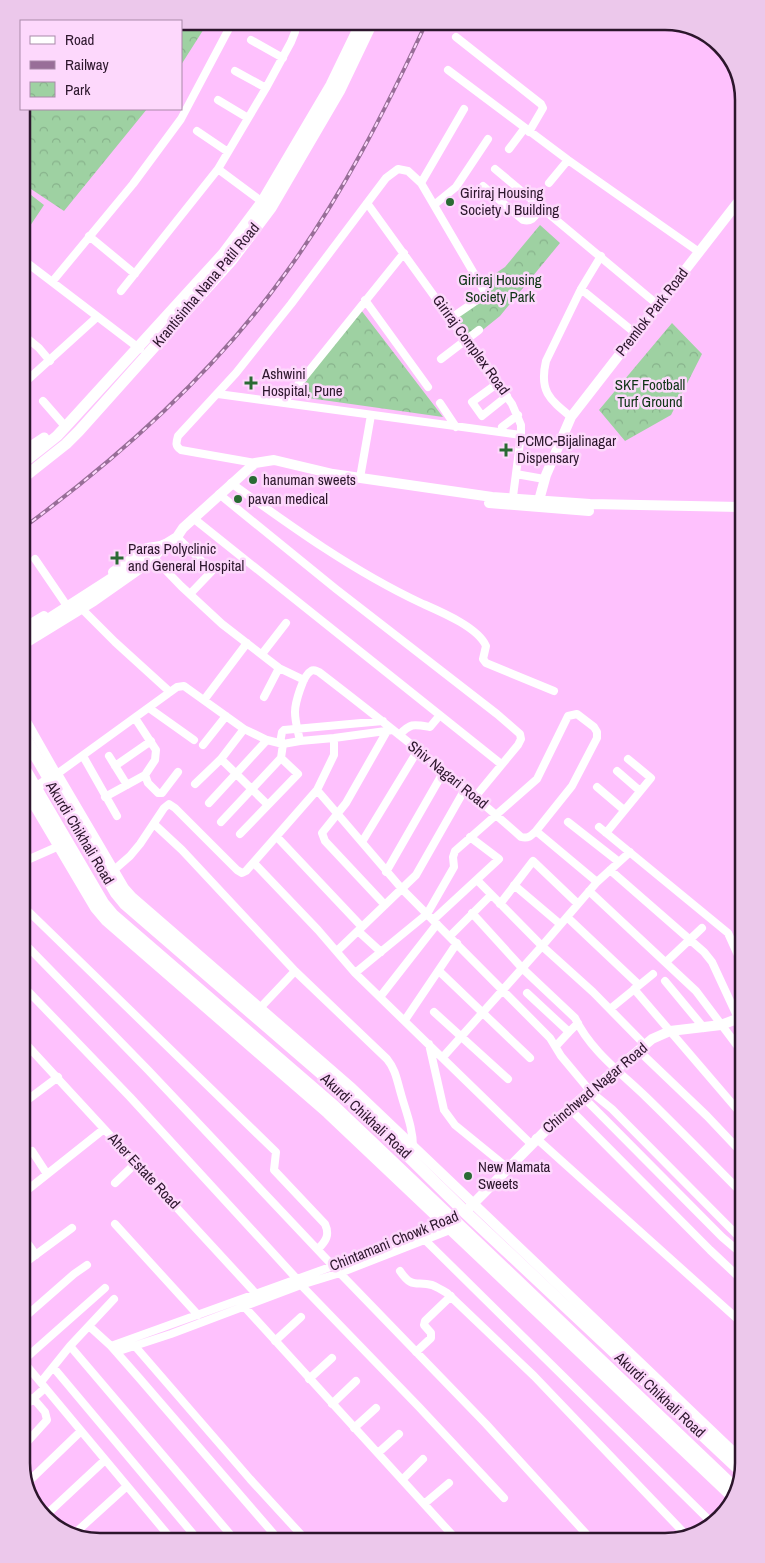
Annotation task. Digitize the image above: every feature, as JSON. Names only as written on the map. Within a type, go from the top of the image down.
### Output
[{"type":"main road","name":"Krantisinha Nana Patil Road","points":[[266,205],[331,85],[358,30]]},
{"type":"main road","name":"Krantisinha Nana Patil Road","points":[[30,472],[66,444],[79,431],[223,254],[266,205],[340,90],[369,30]]},
{"type":"main road","name":"Krantisinha Nana Patil Road","points":[[30,457],[57,436],[67,424],[143,351]]},
{"type":"main road","points":[[30,447],[56,429],[67,424]]},
{"type":"main road","points":[[57,436],[66,444]]},
{"type":"main road","points":[[30,631],[164,545]]},
{"type":"main road","name":"Akurdi Chikhali Road","points":[[30,744],[53,777],[116,893],[125,904],[345,1094],[470,1211],[735,1466]]},
{"type":"main road","name":"Akurdi Chikhali Road","points":[[30,792],[103,903],[113,915],[334,1106],[451,1225],[731,1484]]},
{"type":"street","points":[[52,282],[133,184],[181,119],[228,30]]},
{"type":"street","points":[[121,291],[218,169],[283,58],[295,30]]},
{"type":"street","points":[[456,37],[541,104],[543,108],[542,112],[509,149]]},
{"type":"street","points":[[251,40],[283,58]]},
{"type":"street","points":[[448,70],[568,160],[700,252]]},
{"type":"street","points":[[235,71],[266,88]]},
{"type":"street","points":[[218,100],[248,118]]},
{"type":"street","points":[[420,183],[464,109]]},
{"type":"street","points":[[197,131],[228,152]]},
{"type":"street","points":[[434,205],[456,187],[488,138]]},
{"type":"street","points":[[549,183],[568,160]]},
{"type":"street","points":[[218,169],[266,205]]},
{"type":"street","points":[[451,318],[486,294],[420,183],[408,171],[398,169],[386,178],[291,304],[218,394],[178,436],[177,447],[181,450],[259,463],[332,481],[590,511],[735,514]]},
{"type":"street","points":[[496,169],[658,305]]},
{"type":"street","points":[[483,186],[523,220],[528,222],[532,221],[542,207]]},
{"type":"street","name":"Giriraj Complex Road","points":[[367,203],[498,383],[518,415],[521,435],[512,502]]},
{"type":"street","name":"Premlok Park Road","points":[[538,504],[544,478],[570,417],[735,206]]},
{"type":"street","points":[[89,236],[135,274]]},
{"type":"street","points":[[284,402],[404,253]]},
{"type":"street","points":[[570,417],[549,397],[544,388],[546,361],[581,289],[601,256]]},
{"type":"street","points":[[30,265],[143,351]]},
{"type":"street","points":[[581,289],[635,333]]},
{"type":"street","points":[[365,300],[428,387]]},
{"type":"street","points":[[30,378],[97,317]]},
{"type":"street","points":[[441,358],[479,330]]},
{"type":"street","points":[[30,341],[50,361]]},
{"type":"street","points":[[498,383],[472,402],[482,416],[507,396]]},
{"type":"street","points":[[218,394],[521,435]]},
{"type":"street","points":[[43,400],[67,424]]},
{"type":"street","points":[[440,403],[456,427]]},
{"type":"street","points":[[360,478],[370,415]]},
{"type":"street","points":[[502,428],[518,415]]},
{"type":"street","points":[[30,624],[147,548],[164,545],[178,537],[183,528],[231,483],[259,463],[274,460],[360,478],[492,497],[512,502]]},
{"type":"street","points":[[516,474],[544,478]]},
{"type":"street","points":[[231,483],[351,566],[390,588],[442,613],[479,636],[486,646],[484,659],[486,663],[554,691]]},
{"type":"street","points":[[219,494],[520,734],[521,739],[518,745],[475,797]]},
{"type":"street","points":[[538,504],[735,507]]},
{"type":"street","points":[[194,518],[501,764]]},
{"type":"street","points":[[178,537],[212,571],[190,594]]},
{"type":"street","points":[[30,640],[82,609],[154,558],[164,545]]},
{"type":"street","points":[[154,558],[222,624],[279,668],[304,680],[295,709],[300,741]]},
{"type":"street","points":[[35,559],[65,603]]},
{"type":"street","points":[[82,609],[170,692]]},
{"type":"street","points":[[262,654],[286,623]]},
{"type":"street","points":[[204,700],[247,642]]},
{"type":"street","points":[[264,697],[279,668]]},
{"type":"street","name":"Shiv Nagari Road","points":[[304,680],[312,671],[319,672],[383,721],[393,732],[418,750],[521,837],[529,838],[536,831]]},
{"type":"street","points":[[30,789],[53,777],[177,687],[184,686],[244,729],[267,740],[282,744],[393,732],[414,724],[430,727],[440,715]]},
{"type":"street","points":[[148,708],[194,740]]},
{"type":"street","points":[[380,997],[433,919],[454,867],[453,857],[455,851],[537,779],[568,716],[577,714],[594,727],[597,732],[597,738],[572,786],[536,831],[597,882]]},
{"type":"street","points":[[204,745],[226,716]]},
{"type":"street","points":[[105,797],[145,775],[155,760],[156,750],[135,718]]},
{"type":"street","points":[[221,822],[280,758],[282,731],[383,721]]},
{"type":"street","points":[[30,729],[53,777],[124,888],[139,904],[352,1088],[413,1147],[470,1211],[735,1454]]},
{"type":"street","points":[[195,784],[220,759],[244,729]]},
{"type":"street","points":[[385,905],[322,836],[324,829],[339,813],[393,732]]},
{"type":"street","points":[[114,870],[130,856],[166,805],[172,805],[237,870],[242,873],[246,871],[317,790],[334,755],[334,738]]},
{"type":"street","points":[[209,803],[267,740]]},
{"type":"street","points":[[115,766],[150,741]]},
{"type":"street","points":[[362,842],[418,750]]},
{"type":"street","points":[[83,756],[117,816]]},
{"type":"street","points":[[109,756],[127,785]]},
{"type":"street","points":[[240,834],[298,774],[280,758]]},
{"type":"street","points":[[220,759],[268,805]]},
{"type":"street","points":[[606,833],[651,778],[628,759]]},
{"type":"street","points":[[617,771],[640,791]]},
{"type":"street","points":[[145,775],[148,783],[158,793],[162,793],[178,772]]},
{"type":"street","points":[[386,872],[444,772]]},
{"type":"street","points":[[597,787],[624,810]]},
{"type":"street","points":[[337,951],[416,875],[465,789]]},
{"type":"street","points":[[317,790],[339,813],[402,889],[530,1016],[556,1046],[588,1095],[735,1248]]},
{"type":"street","points":[[30,792],[95,908],[110,925],[327,1113],[451,1225],[728,1493]]},
{"type":"street","points":[[568,822],[619,862]]},
{"type":"street","points":[[154,824],[182,850],[295,970],[392,1065],[412,1126],[413,1147]]},
{"type":"street","points":[[599,827],[728,933],[735,948]]},
{"type":"street","points":[[277,837],[380,952]]},
{"type":"street","points":[[355,973],[380,952],[433,919],[499,859],[470,837]]},
{"type":"street","points":[[30,859],[59,846]]},
{"type":"street","points":[[443,1057],[597,882],[630,852]]},
{"type":"street","points":[[500,904],[533,861],[578,904]]},
{"type":"street","points":[[254,863],[337,951],[355,973],[443,1057],[534,1141],[735,1317]]},
{"type":"street","points":[[610,870],[690,939],[712,962],[735,1008]]},
{"type":"street","points":[[478,880],[542,946],[610,1009],[642,1048],[735,1146]]},
{"type":"street","points":[[514,885],[560,924]]},
{"type":"street","points":[[589,891],[696,991],[735,1043]]},
{"type":"street","points":[[450,936],[491,895]]},
{"type":"street","points":[[30,913],[276,1152],[274,1170],[325,1224],[328,1235],[326,1241],[318,1249]]},
{"type":"street","points":[[472,913],[522,968],[566,1008],[590,1041],[735,1186]]},
{"type":"street","points":[[567,916],[637,987],[670,1031],[735,1107]]},
{"type":"street","points":[[666,962],[702,928]]},
{"type":"street","points":[[405,1020],[457,943]]},
{"type":"street","points":[[30,949],[486,1424],[584,1533]]},
{"type":"street","points":[[260,1008],[295,970]]},
{"type":"street","points":[[439,971],[530,1058]]},
{"type":"street","points":[[610,1009],[653,974]]},
{"type":"street","points":[[665,981],[704,1028]]},
{"type":"street","points":[[30,993],[130,1097],[296,1278]]},
{"type":"street","points":[[527,993],[569,1032]]},
{"type":"street","points":[[434,1012],[508,1079]]},
{"type":"street","name":"Chinchwad Nagar Road","points":[[470,1211],[534,1141],[660,1034],[670,1031],[721,1025],[735,1020]]},
{"type":"street","points":[[556,1046],[578,1023]]},
{"type":"street","points":[[428,1042],[444,1110],[448,1117],[508,1169]]},
{"type":"street","name":"Aher Estate Road","points":[[30,1047],[262,1300]]},
{"type":"street","points":[[30,1098],[58,1077]]},
{"type":"street","points":[[588,1095],[612,1109],[735,1233]]},
{"type":"street","points":[[570,1109],[735,1273]]},
{"type":"street","points":[[30,1187],[104,1129]]},
{"type":"street","points":[[32,1152],[47,1174]]},
{"type":"street","points":[[115,1182],[136,1163]]},
{"type":"street","name":"Chintamani Chowk Road","points":[[113,1349],[171,1334],[301,1285],[340,1273],[425,1240],[470,1211]]},
{"type":"street","points":[[115,1224],[198,1315]]},
{"type":"street","name":"Chintamani Chowk Road","points":[[113,1349],[296,1278],[451,1225]]},
{"type":"street","points":[[30,1259],[72,1228]]},
{"type":"street","points":[[729,1242],[735,1235]]},
{"type":"street","points":[[425,1240],[707,1519]]},
{"type":"street","points":[[30,1247],[36,1255]]},
{"type":"street","points":[[30,1312],[87,1265]]},
{"type":"street","points":[[400,1271],[406,1280],[413,1285],[431,1285],[451,1296],[534,1376],[682,1531]]},
{"type":"street","points":[[301,1285],[419,1406],[504,1498]]},
{"type":"street","points":[[30,1354],[105,1288]]},
{"type":"street","points":[[416,1352],[431,1338],[431,1333],[424,1325],[425,1321],[451,1296]]},
{"type":"street","points":[[30,1439],[47,1420],[45,1412],[30,1401],[70,1346],[114,1299]]},
{"type":"street","points":[[238,1300],[450,1533]]},
{"type":"street","points":[[275,1341],[301,1316]]},
{"type":"street","points":[[89,1326],[113,1349],[273,1533]]},
{"type":"street","points":[[134,1345],[250,1479],[300,1533]]},
{"type":"street","points":[[70,1346],[229,1533]]},
{"type":"street","points":[[309,1379],[332,1358]]},
{"type":"street","points":[[53,1367],[192,1533]]},
{"type":"street","points":[[30,1370],[166,1533]]},
{"type":"street","points":[[332,1404],[356,1381]]},
{"type":"street","points":[[354,1428],[376,1408]]},
{"type":"street","points":[[32,1478],[81,1431]]},
{"type":"street","points":[[378,1454],[399,1434]]},
{"type":"street","points":[[50,1511],[105,1460]]},
{"type":"street","points":[[402,1480],[422,1460]]},
{"type":"street","points":[[424,1504],[449,1483]]},
{"type":"street","points":[[79,1529],[127,1486]]},
{"type":"green space","points":[[182,30],[203,30],[182,63]]},
{"type":"green space","points":[[30,110],[146,110],[64,211],[30,188]]},
{"type":"green space","points":[[30,194],[44,205],[30,226]]},
{"type":"green space","name":"Giriraj Housing Society Park","points":[[540,225],[560,243],[500,316],[469,341],[451,318],[485,294],[481,283],[505,267]]},
{"type":"green space","points":[[361,310],[443,417],[294,396]]},
{"type":"green space","name":"SKF Football Turf Ground","points":[[672,323],[702,354],[671,415],[625,441],[599,410]]},
{"type":"railway","points":[[30,523],[95,472],[164,411],[197,379],[257,310],[306,244],[344,183],[396,87],[423,30]]},
{"type":"place","name":"Giriraj Housing Society J Building","points":[[450,202]]},
{"type":"place","name":"Ashwini Hospital, Pune","points":[[251,383]]},
{"type":"place","name":"PCMC-Bijalinagar Dispensary","points":[[506,450]]},
{"type":"place","name":"hanuman sweets","points":[[253,480]]},
{"type":"place","name":"pavan medical","points":[[238,499]]},
{"type":"place","name":"Paras Polyclinic and General Hospital","points":[[117,558]]},
{"type":"place","name":"New Mamata Sweets","points":[[468,1176]]}]
